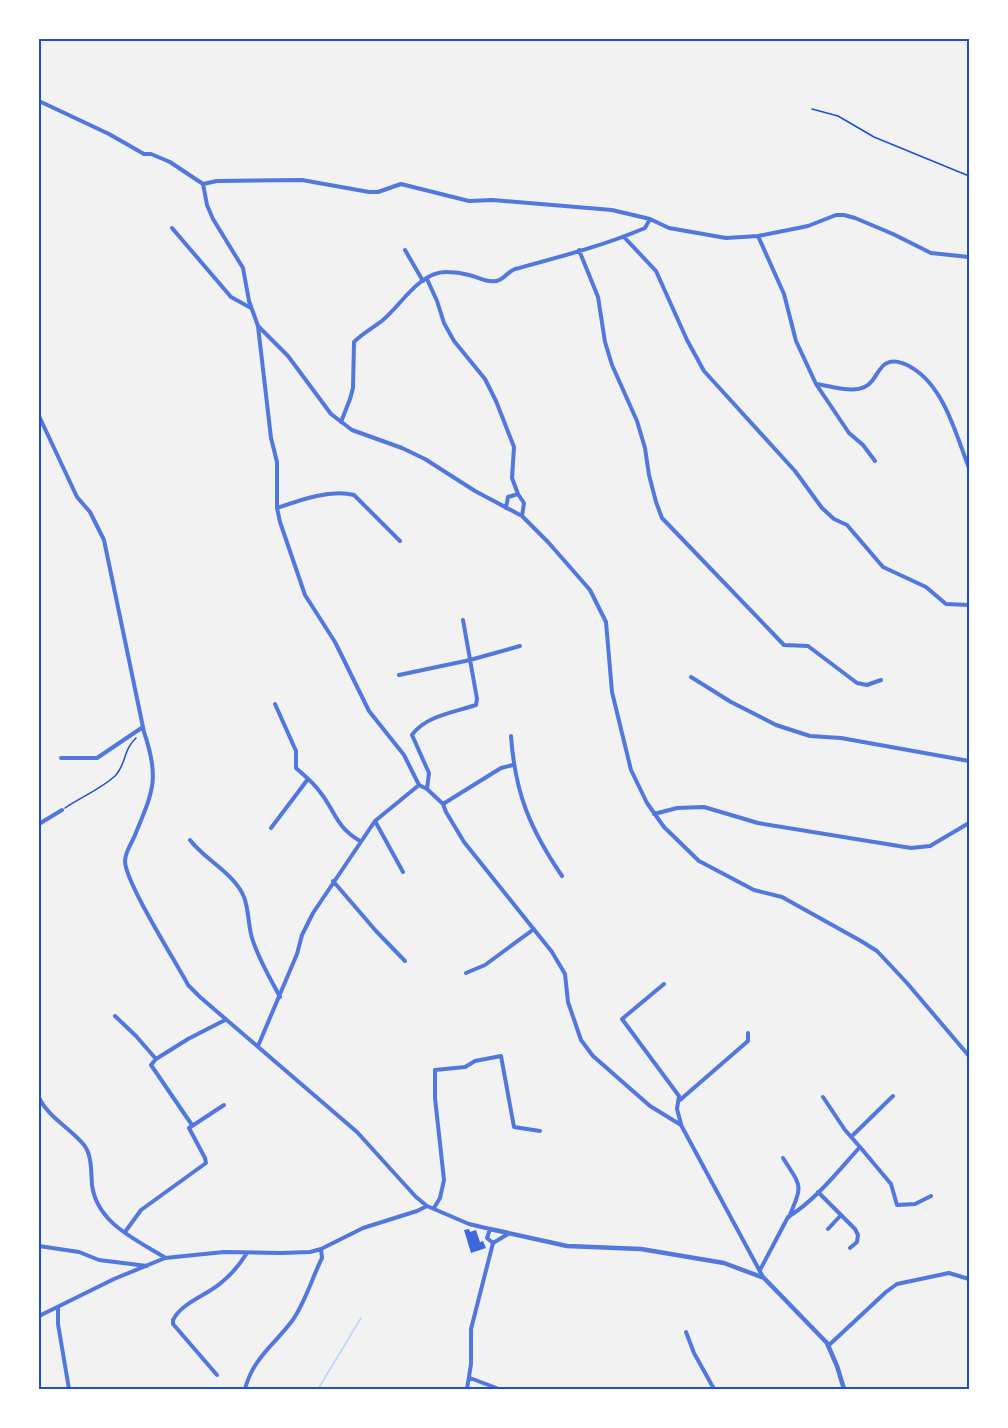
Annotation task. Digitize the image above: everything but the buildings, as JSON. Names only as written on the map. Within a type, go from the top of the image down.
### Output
[{"type":"street","points":[[39,101],[109,134],[144,154],[151,154],[170,162],[202,184],[213,219],[243,268],[251,308],[258,326],[270,427],[277,462],[277,508],[285,541],[305,595],[335,642],[369,711],[404,755],[419,785],[427,789],[442,804],[464,842],[552,952],[564,974],[574,1022],[581,1040],[593,1056],[650,1106],[681,1125]]},
{"type":"street","points":[[202,184],[217,181],[302,180],[369,192],[378,192],[401,184],[469,201],[492,200],[612,210],[650,219],[669,228],[726,238],[758,236],[808,226],[836,215],[844,215],[893,234],[931,253],[969,257]]},
{"type":"street","points":[[341,422],[352,388],[354,342],[364,332],[384,319],[399,302],[425,280],[436,273],[445,272],[468,274],[488,281],[496,281],[510,271],[624,237],[645,228],[650,219]]},
{"type":"street","points":[[172,228],[223,289],[240,303],[251,308]]},
{"type":"street","points":[[758,236],[784,294],[796,341],[816,384],[849,433],[863,445],[874,461]]},
{"type":"street","points":[[624,237],[656,271],[687,340],[704,371],[795,471],[822,508],[834,519],[847,525],[883,567],[926,587],[945,604],[969,605]]},
{"type":"street","points":[[405,250],[425,280],[454,341],[485,379],[496,401],[514,447],[512,478],[524,503],[522,516]]},
{"type":"street","points":[[579,250],[598,297],[605,342],[612,365],[643,439],[653,493],[662,518],[784,645],[808,645],[857,683],[867,685],[881,680]]},
{"type":"street","points":[[258,326],[288,356],[323,405],[341,422],[352,430],[425,459],[522,516],[585,583],[602,610],[606,622],[612,692],[631,770],[663,827],[699,861],[754,890],[782,897],[877,951],[908,983],[969,1056]]},
{"type":"street","points":[[816,384],[859,390],[870,384],[883,365],[888,362],[902,363],[916,369],[923,374],[940,400],[969,468]]},
{"type":"street","points":[[39,416],[77,496],[90,512],[104,540],[144,732],[152,755],[154,778],[150,796],[125,860],[131,880],[188,985],[225,1020],[357,1132],[416,1197],[427,1206],[470,1224],[508,1234],[567,1246],[641,1249],[724,1263],[764,1278]]},
{"type":"street","points":[[277,508],[305,498],[337,494],[354,495],[400,541]]},
{"type":"street","points":[[506,508],[508,497],[518,494]]},
{"type":"street","points":[[427,789],[429,773],[412,735],[417,728],[437,717],[476,705],[462,620]]},
{"type":"street","points":[[399,675],[470,660],[519,646]]},
{"type":"street","points":[[691,677],[731,702],[776,725],[810,736],[841,738],[969,761]]},
{"type":"street","points":[[275,704],[296,751],[296,768],[322,794],[348,834],[360,841]]},
{"type":"street","points":[[61,758],[97,758],[143,727]]},
{"type":"street","points":[[511,736],[513,765],[527,816],[542,846],[562,876]]},
{"type":"street","points":[[442,804],[501,768],[513,765]]},
{"type":"street","points":[[270,828],[308,779]]},
{"type":"street","points":[[258,1047],[280,998],[302,935],[313,913],[375,820],[419,785]]},
{"type":"street","points":[[654,814],[677,808],[704,807],[758,824],[911,848],[930,846],[969,823]]},
{"type":"street","points":[[39,824],[62,810]]},
{"type":"street","points":[[375,820],[403,872]]},
{"type":"street","points":[[190,840],[198,851],[232,880],[244,896],[253,944],[280,998]]},
{"type":"street","points":[[333,881],[405,962]]},
{"type":"street","points":[[466,974],[485,965],[534,929]]},
{"type":"street","points":[[664,984],[622,1019],[679,1096],[677,1109],[681,1125],[764,1278],[828,1346],[844,1389]]},
{"type":"street","points":[[115,1016],[156,1059]]},
{"type":"street","points":[[192,1125],[151,1065],[156,1059],[188,1039],[225,1020]]},
{"type":"street","points":[[679,1100],[748,1041],[748,1033]]},
{"type":"street","points":[[434,1208],[440,1198],[444,1180],[435,1098],[435,1070],[465,1067],[475,1061],[501,1056],[514,1127],[540,1131]]},
{"type":"street","points":[[851,1137],[893,1096]]},
{"type":"street","points":[[823,1097],[851,1137],[891,1184],[897,1205],[915,1204],[931,1196]]},
{"type":"street","points":[[39,1098],[61,1125],[84,1145],[90,1162],[92,1188],[101,1212],[124,1232],[165,1258]]},
{"type":"street","points":[[124,1232],[141,1210],[206,1163],[206,1158],[189,1131],[192,1125],[224,1105]]},
{"type":"street","points":[[788,1217],[796,1213],[818,1192],[860,1147]]},
{"type":"street","points":[[760,1271],[800,1192],[799,1185],[783,1158]]},
{"type":"street","points":[[818,1192],[855,1228],[858,1234],[857,1242],[850,1248]]},
{"type":"street","points":[[39,1316],[114,1279],[165,1258],[224,1252],[297,1253],[321,1249],[363,1228],[427,1206]]},
{"type":"street","points":[[828,1228],[841,1215]]},
{"type":"street","points":[[490,1229],[487,1238],[493,1243]]},
{"type":"street","points":[[467,1389],[470,1378],[471,1329],[493,1243],[508,1234]]},
{"type":"street","points":[[39,1246],[79,1252],[99,1260],[148,1266]]},
{"type":"street","points":[[245,1389],[259,1357],[293,1319],[322,1258],[321,1249]]},
{"type":"street","points":[[217,1375],[172,1320],[180,1311],[221,1283],[234,1271],[247,1253]]},
{"type":"street","points":[[828,1346],[897,1284],[949,1273],[969,1279]]},
{"type":"street","points":[[58,1307],[58,1324],[69,1389]]},
{"type":"street","points":[[686,1332],[694,1353],[714,1389]]},
{"type":"street","points":[[470,1378],[499,1389]]},
{"type":"path","points":[[812,109],[838,116],[874,137],[969,176]]},
{"type":"path","points":[[62,810],[115,776],[122,767],[123,757],[129,745],[144,732]]},
{"type":"waterway","points":[[318,1389],[361,1318]]}]
